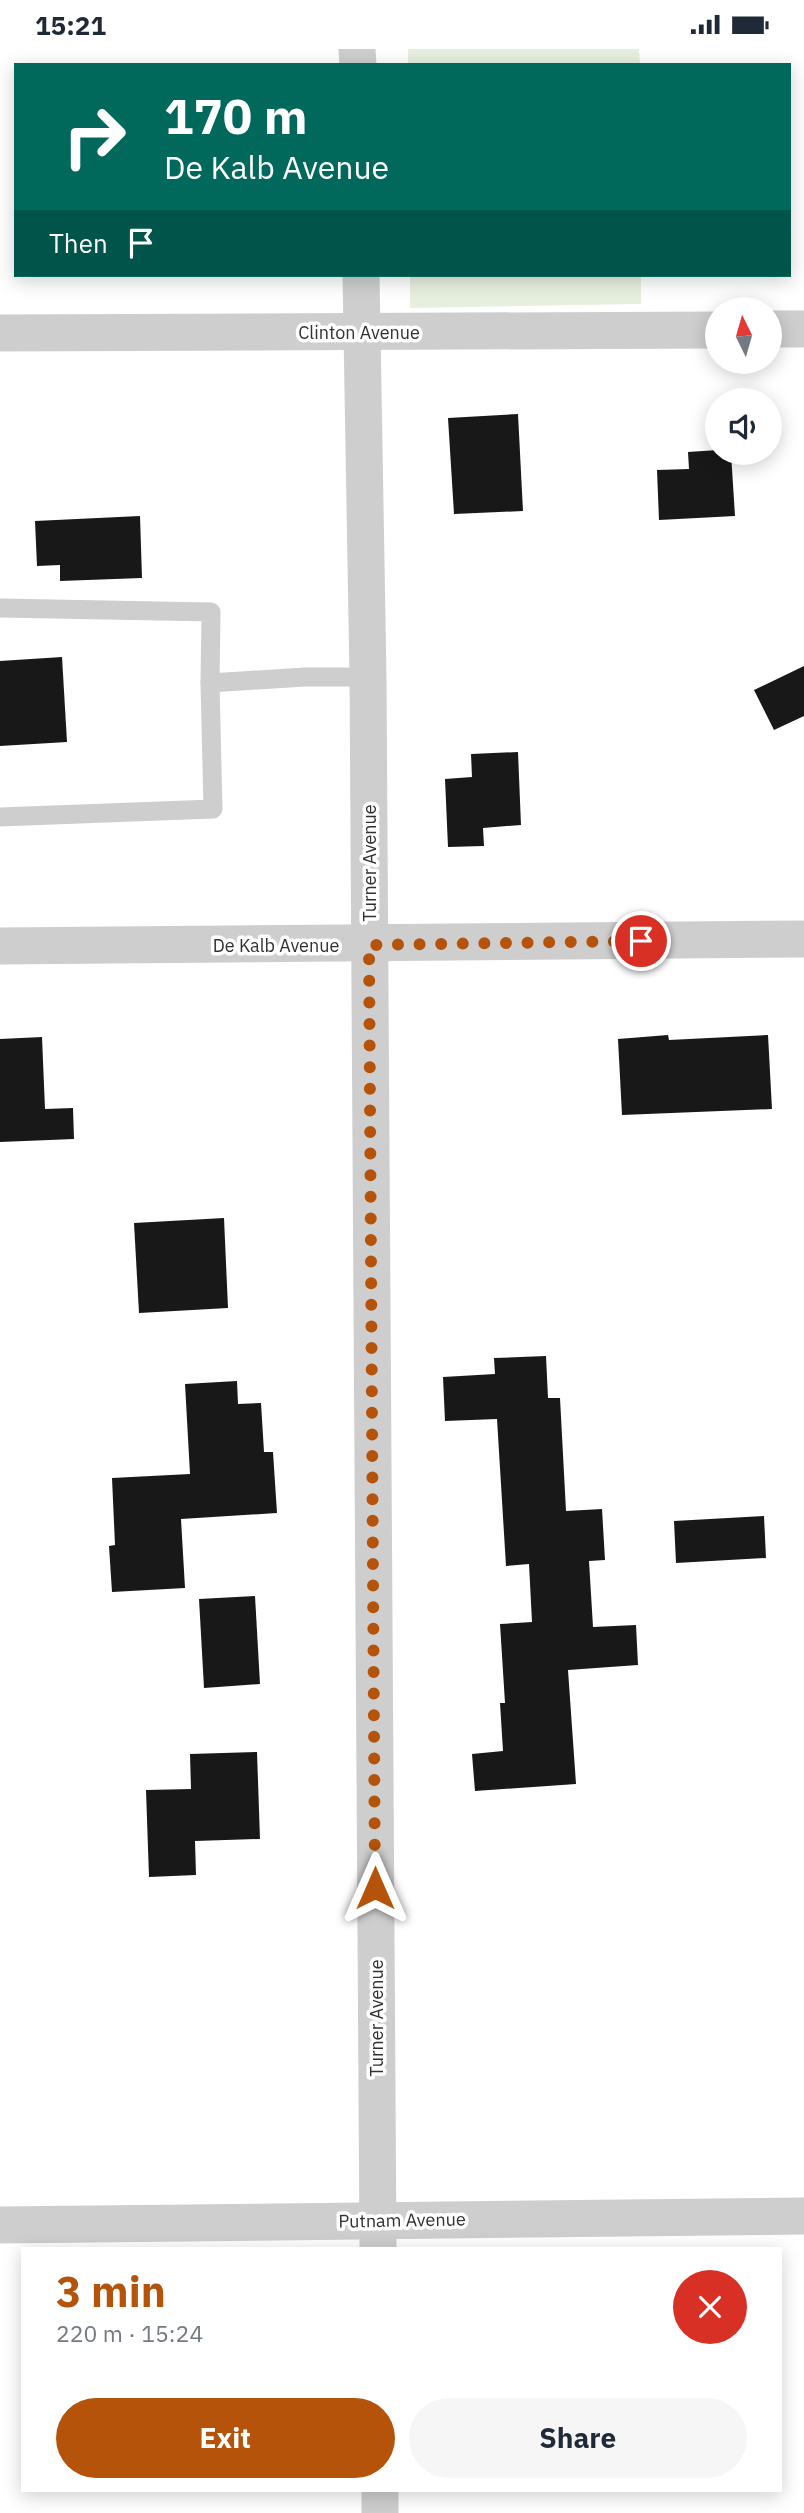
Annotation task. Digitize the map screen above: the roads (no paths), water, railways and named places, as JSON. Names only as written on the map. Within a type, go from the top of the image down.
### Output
[{"type":"street","name":"Turner Avenue","points":[[361,277],[368,677],[378,2235]]},
{"type":"street","points":[[782,329],[804,329]]},
{"type":"street","name":"Clinton Avenue","points":[[0,333],[705,330]]},
{"type":"street","name":"De Kalb Avenue","points":[[0,946],[369,945],[804,939]]},
{"type":"street","name":"Putnam Avenue","points":[[0,2225],[378,2235],[804,2216]]},
{"type":"street","points":[[380,2492],[380,2513]]},
{"type":"lane","points":[[0,608],[211,612],[213,809],[0,817]]},
{"type":"lane","points":[[210,683],[305,677],[368,677]]}]
